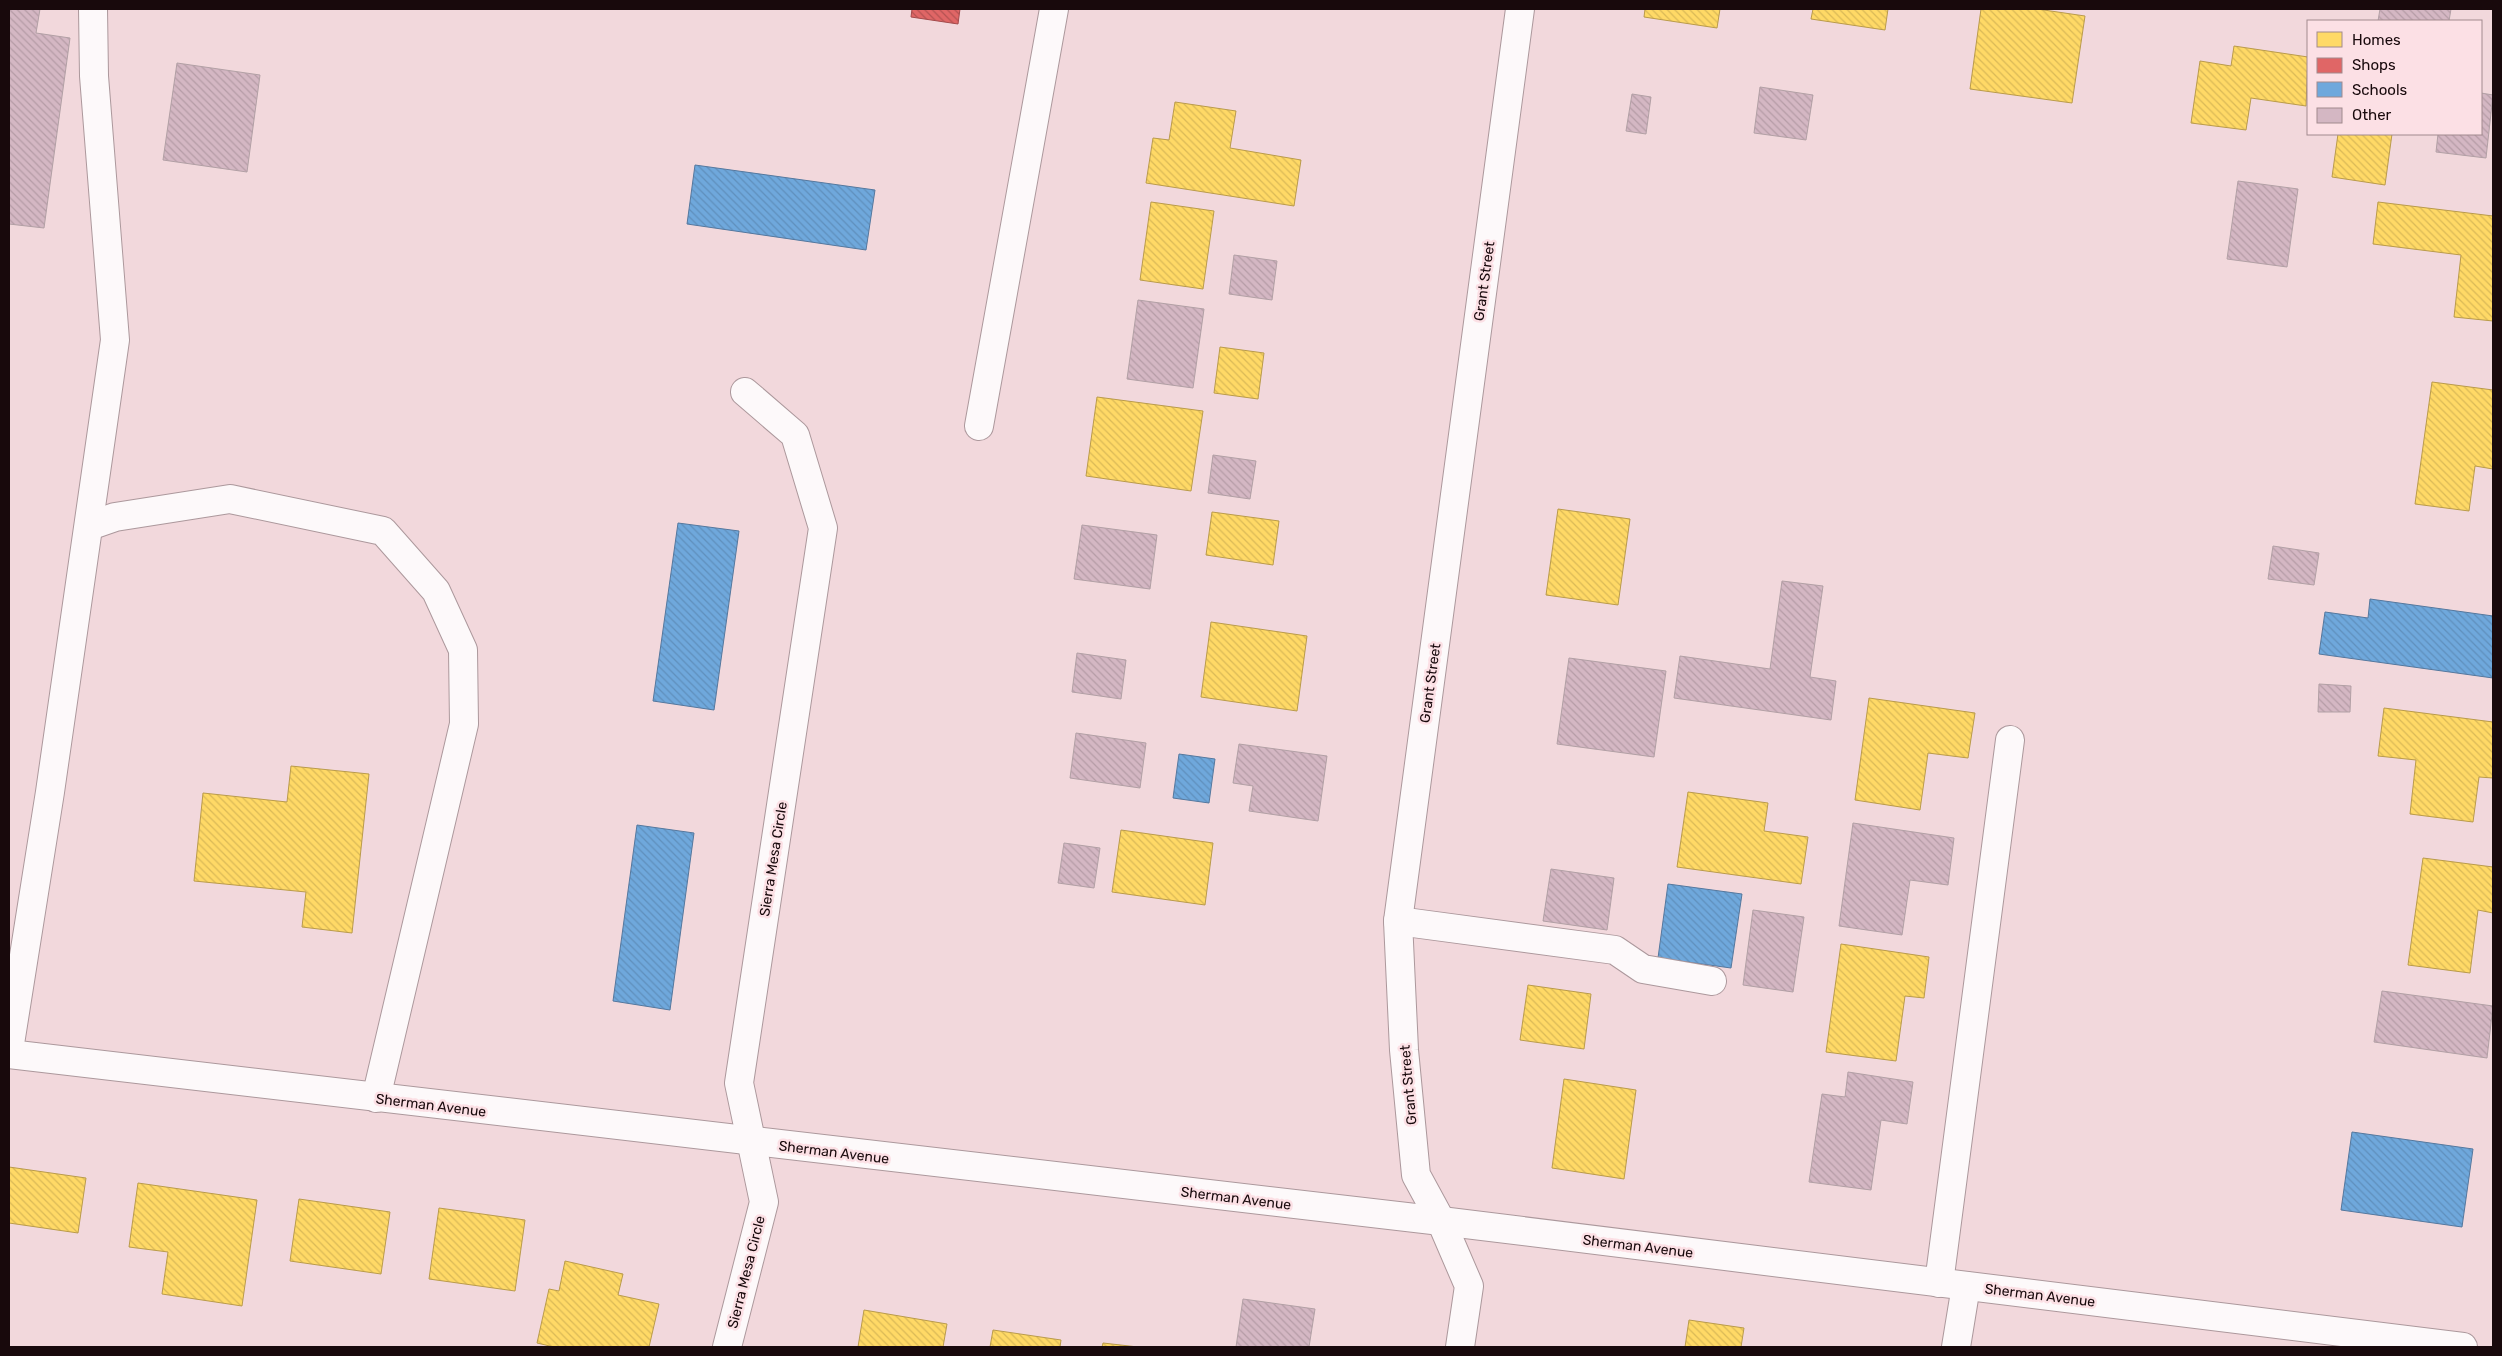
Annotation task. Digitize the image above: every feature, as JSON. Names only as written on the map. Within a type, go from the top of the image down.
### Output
[{"type":"street","points":[[9,1050],[50,792],[115,340],[94,76],[93,9]]},
{"type":"street","points":[[979,426],[1054,9]]},
{"type":"street","name":"Grant Street","points":[[1460,1347],[1469,1286],[1441,1221],[1416,1175],[1404,1050],[1398,922],[1520,9]]},
{"type":"street","name":"Sierra Mesa Circle","points":[[728,1347],[764,1202],[739,1083],[823,528],[795,435],[745,392]]},
{"type":"street","points":[[89,526],[115,516],[230,499],[383,531],[436,591],[463,650],[464,724],[376,1098]]},
{"type":"street","points":[[1939,1283],[2010,740]]},
{"type":"street","points":[[1398,922],[1615,950],[1643,968],[1712,980]]},
{"type":"street","name":"Sherman Avenue","points":[[9,1054],[1441,1221],[2463,1347]]},
{"type":"street","points":[[1956,1347],[1966,1286]]},
{"type":"building: Homes","points":[[1645,9],[1720,9],[1717,28],[1644,17]]},
{"type":"building: Homes","points":[[1813,9],[1888,9],[1885,30],[1811,19]]},
{"type":"building: Homes","points":[[1981,9],[2037,9],[2085,16],[2072,103],[1970,89]]},
{"type":"building: Homes","points":[[2234,46],[2307,57],[2306,106],[2251,98],[2246,130],[2191,123],[2200,61],[2231,66]]},
{"type":"building: Homes","points":[[1175,102],[1236,111],[1230,148],[1301,160],[1294,206],[1146,183],[1153,138],[1169,140]]},
{"type":"building: Homes","points":[[2338,135],[2392,135],[2385,185],[2332,177]]},
{"type":"building: Homes","points":[[1151,202],[1214,211],[1203,289],[1140,280]]},
{"type":"building: Homes","points":[[2378,202],[2493,216],[2493,321],[2454,317],[2461,255],[2373,244]]},
{"type":"building: Homes","points":[[1220,347],[1264,353],[1258,399],[1214,393]]},
{"type":"building: Homes","points":[[2432,382],[2493,390],[2493,469],[2475,466],[2469,511],[2415,504]]},
{"type":"building: Homes","points":[[1097,397],[1203,411],[1191,491],[1086,476]]},
{"type":"building: Homes","points":[[1558,509],[1630,519],[1618,605],[1546,595]]},
{"type":"building: Homes","points":[[1212,512],[1279,521],[1273,565],[1206,555]]},
{"type":"building: Homes","points":[[1211,622],[1307,636],[1297,711],[1201,697]]},
{"type":"building: Homes","points":[[1869,698],[1975,713],[1968,758],[1928,753],[1920,810],[1855,800]]},
{"type":"building: Homes","points":[[2384,708],[2493,722],[2493,778],[2479,777],[2473,822],[2410,814],[2416,760],[2378,756]]},
{"type":"building: Homes","points":[[291,766],[369,774],[352,933],[302,927],[306,892],[194,881],[203,793],[287,802]]},
{"type":"building: Homes","points":[[1688,792],[1768,803],[1764,831],[1808,837],[1801,884],[1677,867]]},
{"type":"building: Homes","points":[[1121,830],[1213,843],[1205,905],[1112,892]]},
{"type":"building: Homes","points":[[2423,858],[2493,867],[2493,913],[2478,910],[2470,973],[2408,965]]},
{"type":"building: Homes","points":[[1841,944],[1929,957],[1924,998],[1905,996],[1896,1061],[1826,1052]]},
{"type":"building: Homes","points":[[1528,985],[1591,994],[1584,1049],[1520,1040]]},
{"type":"building: Homes","points":[[1564,1079],[1636,1090],[1624,1179],[1552,1168]]},
{"type":"building: Homes","points":[[9,1167],[86,1178],[78,1233],[9,1223]]},
{"type":"building: Homes","points":[[138,1183],[257,1200],[242,1306],[162,1294],[168,1252],[129,1247]]},
{"type":"building: Homes","points":[[299,1199],[390,1212],[381,1274],[290,1261]]},
{"type":"building: Homes","points":[[439,1208],[525,1220],[515,1291],[429,1279]]},
{"type":"building: Homes","points":[[565,1261],[623,1274],[618,1295],[659,1304],[649,1347],[554,1347],[537,1343],[549,1289],[559,1291]]},
{"type":"building: Homes","points":[[864,1310],[947,1324],[943,1347],[858,1347]]},
{"type":"building: Homes","points":[[1689,1320],[1744,1328],[1741,1347],[1685,1347]]},
{"type":"building: Homes","points":[[993,1330],[1061,1340],[1060,1347],[990,1347]]},
{"type":"building: Homes","points":[[1103,1343],[1138,1347],[1102,1347]]},
{"type":"building: Shops","points":[[912,9],[960,9],[958,24],[911,17]]},
{"type":"building: Schools","points":[[695,165],[875,190],[866,250],[687,224]]},
{"type":"building: Schools","points":[[678,523],[739,531],[714,710],[653,701]]},
{"type":"building: Schools","points":[[2370,599],[2493,616],[2493,678],[2319,654],[2325,612],[2368,618]]},
{"type":"building: Schools","points":[[1179,754],[1215,759],[1209,803],[1173,798]]},
{"type":"building: Schools","points":[[637,825],[694,833],[670,1010],[613,1001]]},
{"type":"building: Schools","points":[[1668,884],[1742,894],[1731,968],[1658,958]]},
{"type":"building: Schools","points":[[2352,1132],[2473,1149],[2462,1227],[2341,1210]]},
{"type":"building: Other","points":[[9,9],[40,9],[36,33],[70,38],[44,228],[9,224]]},
{"type":"building: Other","points":[[2380,9],[2451,9],[2449,20],[2378,20]]},
{"type":"building: Other","points":[[177,63],[260,75],[247,172],[163,160]]},
{"type":"building: Other","points":[[1760,87],[1813,95],[1806,140],[1754,133]]},
{"type":"building: Other","points":[[2482,93],[2493,95],[2486,158],[2436,152],[2438,135],[2482,135]]},
{"type":"building: Other","points":[[1632,94],[1651,97],[1646,134],[1626,131]]},
{"type":"building: Other","points":[[2238,181],[2298,189],[2287,267],[2227,259]]},
{"type":"building: Other","points":[[1234,255],[1277,261],[1272,300],[1229,294]]},
{"type":"building: Other","points":[[1138,300],[1204,309],[1193,388],[1127,379]]},
{"type":"building: Other","points":[[1213,455],[1256,461],[1250,499],[1208,493]]},
{"type":"building: Other","points":[[1082,525],[1157,535],[1150,589],[1074,579]]},
{"type":"building: Other","points":[[2273,546],[2319,553],[2314,585],[2268,579]]},
{"type":"building: Other","points":[[1782,581],[1823,586],[1810,677],[1836,681],[1831,720],[1674,698],[1680,656],[1770,669]]},
{"type":"building: Other","points":[[1077,653],[1126,660],[1121,699],[1072,692]]},
{"type":"building: Other","points":[[1569,658],[1666,671],[1654,757],[1557,744]]},
{"type":"building: Other","points":[[2319,684],[2351,686],[2350,712],[2318,712]]},
{"type":"building: Other","points":[[1076,733],[1146,743],[1140,788],[1070,778]]},
{"type":"building: Other","points":[[1239,744],[1327,756],[1318,821],[1249,811],[1253,786],[1233,783]]},
{"type":"building: Other","points":[[1853,823],[1954,838],[1948,885],[1910,880],[1902,935],[1839,926]]},
{"type":"building: Other","points":[[1064,843],[1100,848],[1094,888],[1058,883]]},
{"type":"building: Other","points":[[1551,869],[1614,878],[1607,930],[1543,921]]},
{"type":"building: Other","points":[[1753,910],[1804,917],[1793,992],[1743,985]]},
{"type":"building: Other","points":[[2382,991],[2493,1006],[2487,1058],[2374,1042]]},
{"type":"building: Other","points":[[1848,1072],[1913,1082],[1907,1124],[1881,1120],[1871,1190],[1809,1182],[1822,1094],[1845,1097]]},
{"type":"building: Other","points":[[1243,1299],[1315,1309],[1309,1347],[1236,1347]]}]
